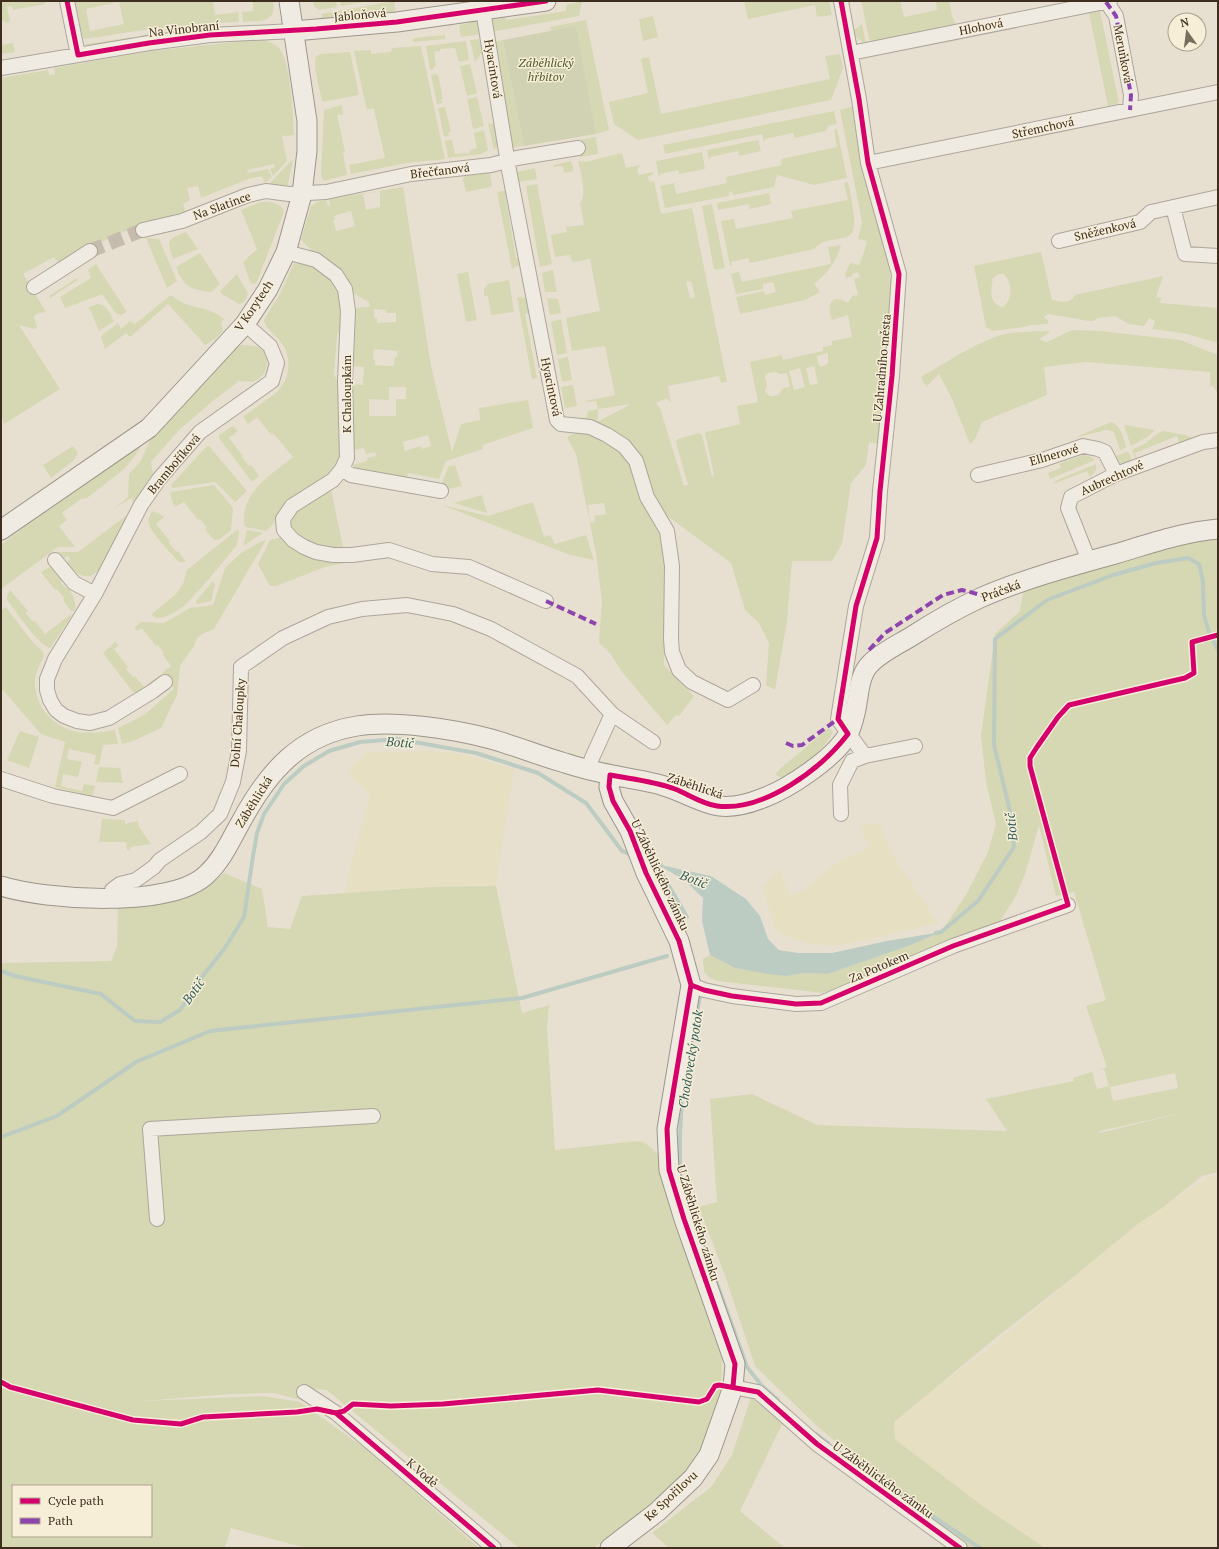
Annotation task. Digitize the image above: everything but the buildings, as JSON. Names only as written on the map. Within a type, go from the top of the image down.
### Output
[{"type":"street","points":[[67,1],[78,55]]},
{"type":"street","name":"V Korytech","points":[[1,530],[149,428],[245,324],[268,289],[286,252],[302,194],[307,146],[307,121],[289,1]]},
{"type":"street","name":"Jabloňová","points":[[294,31],[397,22],[546,1]]},
{"type":"street","name":"U Zahradního města","points":[[841,1],[860,100],[868,164],[899,274],[892,379],[880,491],[877,538],[856,606],[838,719],[865,756]]},
{"type":"street","name":"Hlohová","points":[[851,53],[1108,1]]},
{"type":"street","name":"Meruňková","points":[[1108,1],[1116,16],[1131,95],[1130,110]]},
{"type":"street","name":"Hyacintová","points":[[483,10],[508,160],[557,420],[561,424],[590,428],[607,435],[624,446],[636,461],[646,497],[667,531],[672,566],[672,652],[679,670],[692,682],[728,700],[754,685]]},
{"type":"street","name":"Na Vinobraní","points":[[1,68],[149,42],[210,35],[294,31]]},
{"type":"street","name":"Střemchová","points":[[868,164],[1218,92]]},
{"type":"street","name":"Břečťanová","points":[[302,194],[326,192],[411,174],[490,165],[508,160],[578,148]]},
{"type":"street","name":"Na Slatince","points":[[143,230],[182,220],[248,195],[266,191],[302,194]]},
{"type":"street","name":"Sněženková","points":[[1059,241],[1140,222],[1151,212],[1218,197]]},
{"type":"street","points":[[1173,207],[1185,254],[1218,256]]},
{"type":"street","points":[[34,287],[90,251]]},
{"type":"street","name":"K Chaloupkám","points":[[286,252],[316,260],[336,275],[346,289],[348,312],[345,381],[347,458],[342,469]]},
{"type":"street","name":"Bramboříková","points":[[165,682],[138,701],[109,718],[90,722],[77,722],[64,716],[56,710],[50,700],[47,690],[47,679],[55,659],[95,594],[141,504],[159,479],[200,432],[272,381],[277,363],[270,346],[245,324]]},
{"type":"street","name":"Aubrechtové","points":[[1089,561],[1068,508],[1071,497],[1116,474],[1203,442],[1218,440]]},
{"type":"street","name":"Ellnerové","points":[[978,475],[1042,460],[1082,446],[1098,448],[1105,452],[1116,474]]},
{"type":"street","points":[[441,491],[351,474],[342,469],[333,480],[292,506],[282,519],[284,530],[293,540],[316,552],[333,555],[352,555],[389,550],[432,564],[469,566],[546,601]]},
{"type":"street","name":"Práčská","points":[[848,734],[855,712],[863,674],[867,667],[876,659],[943,617],[978,599],[1014,585],[1089,561],[1164,540],[1218,529]]},
{"type":"street","points":[[55,560],[74,583],[95,594]]},
{"type":"street","name":"Dolní Chaloupky","points":[[112,898],[112,890],[120,884],[136,880],[154,867],[160,860],[201,832],[220,814],[234,782],[239,751],[241,667],[283,638],[328,617],[362,608],[407,605],[454,614],[491,629],[577,676],[612,714],[653,742]]},
{"type":"street","points":[[588,770],[612,714]]},
{"type":"street","name":"Záběhlická","points":[[1,886],[36,894],[59,897],[112,898],[155,895],[189,886],[201,879],[219,860],[262,786],[278,767],[311,741],[345,728],[368,724],[395,724],[461,732],[488,738],[588,770],[663,785],[714,805],[738,806],[765,798],[793,783],[825,759],[836,749],[848,734]]},
{"type":"street","points":[[841,814],[840,785],[852,761],[865,756],[915,746]]},
{"type":"street","points":[[1,779],[53,796],[113,808],[180,774]]},
{"type":"street","name":"U Záběhlického zámku","points":[[610,775],[609,787],[613,800],[630,832],[646,873],[679,941],[691,985],[667,1129],[669,1170],[684,1219],[735,1364],[733,1387],[758,1392],[817,1444],[960,1548]]},
{"type":"street","name":"Za Potokem","points":[[691,985],[704,990],[732,996],[796,1004],[821,1002],[953,946],[1068,905]]},
{"type":"street","points":[[157,1219],[150,1129],[373,1116]]},
{"type":"street","name":"Ke Spořilovu","points":[[610,1548],[657,1512],[693,1478],[709,1455],[733,1387]]},
{"type":"street","name":"K Vodě","points":[[304,1392],[336,1413],[494,1548]]},
{"type":"shaded area","points":[[434,751],[463,754],[514,769],[496,886],[432,887],[344,893],[370,793],[347,773],[366,752]]},
{"type":"shaded area","points":[[880,824],[896,861],[938,923],[842,945],[828,946],[804,943],[785,936],[775,929],[763,887],[779,868],[789,895],[804,890],[842,859],[869,848],[860,825]]},
{"type":"shaded area","points":[[1218,1173],[1218,1548],[1045,1548],[984,1507],[895,1439],[894,1422],[926,1395],[981,1355],[1139,1223],[1195,1185]]},
{"type":"green space","points":[[1,1],[49,1],[45,2],[45,4],[13,10],[12,6],[7,7],[10,22],[5,23],[4,20],[1,21]]},
{"type":"green space","points":[[75,1],[213,1],[215,15],[238,12],[239,22],[142,30],[85,39],[83,38]],"holes":[[[119,2],[124,24],[90,31],[86,9]]]},
{"type":"green space","points":[[253,1],[273,1],[274,8],[272,14],[261,21],[243,22],[242,12],[253,11]]},
{"type":"green space","points":[[313,1],[336,1],[337,7],[319,10],[314,6]]},
{"type":"green space","points":[[340,1],[368,1],[341,6]]},
{"type":"green space","points":[[394,1],[396,15],[321,21],[322,14]]},
{"type":"green space","points":[[582,1],[579,16],[491,32],[491,22],[496,16],[505,15],[506,20],[566,11],[566,5]]},
{"type":"green space","points":[[744,1],[829,1],[832,15],[817,17],[815,5],[748,19]]},
{"type":"green space","points":[[861,1],[900,1],[904,17],[937,10],[936,1],[949,1],[952,16],[956,25],[874,42],[869,39]]},
{"type":"green space","points":[[1100,11],[1119,103],[1108,106],[1089,13]]},
{"type":"green space","points":[[653,16],[658,37],[643,41],[639,19]]},
{"type":"green space","points":[[468,19],[474,20],[478,24],[481,34],[461,37],[459,25],[468,24]]},
{"type":"green space","points":[[586,20],[609,130],[596,134],[576,27],[551,31],[550,27]]},
{"type":"green space","points":[[862,24],[866,44],[856,37],[853,31]]},
{"type":"green space","points":[[239,26],[239,28],[143,39],[142,35],[183,30]]},
{"type":"green space","name":"Záběhlický hřbitov","points":[[576,26],[596,134],[524,146],[503,40]]},
{"type":"green space","points":[[445,35],[445,39],[413,42],[413,38]]},
{"type":"green space","points":[[133,37],[134,40],[91,47],[86,44]]},
{"type":"green space","points":[[263,39],[279,48],[283,55],[289,76],[294,135],[282,136],[287,161],[273,176],[270,169],[275,167],[274,164],[247,170],[248,173],[268,169],[272,177],[265,183],[262,176],[248,179],[201,198],[198,186],[187,188],[190,200],[183,204],[186,213],[130,229],[88,248],[59,264],[54,257],[23,274],[46,312],[39,313],[34,316],[37,327],[35,329],[19,325],[60,389],[4,424],[1,411],[1,78],[48,70],[49,75],[55,74],[54,68],[151,51]]},
{"type":"green space","points":[[482,39],[484,50],[475,62],[470,40]]},
{"type":"green space","points":[[503,40],[524,146],[513,147],[493,42]]},
{"type":"green space","points":[[466,41],[469,60],[459,62],[455,48],[440,49],[440,51],[434,52],[436,66],[434,66],[434,69],[430,70],[426,46]]},
{"type":"green space","points":[[13,43],[15,52],[1,54],[1,45]]},
{"type":"green space","points":[[421,46],[445,159],[407,163],[351,174],[349,165],[385,158],[374,109],[367,109],[354,51],[371,50],[371,54],[391,52],[392,48]]},
{"type":"green space","points":[[350,52],[359,95],[322,102],[316,73],[316,56],[321,54]]},
{"type":"green space","points":[[840,54],[843,68],[831,100],[638,140],[614,124],[609,102],[648,93],[641,59],[649,57],[661,114],[830,79],[825,56]]},
{"type":"green space","points":[[470,64],[477,93],[467,96],[460,66]]},
{"type":"green space","points":[[438,74],[443,99],[441,99],[442,103],[437,104],[431,75]]},
{"type":"green space","points":[[477,97],[484,126],[473,129],[467,99]]},
{"type":"green space","points":[[342,105],[343,114],[337,115],[345,152],[343,153],[347,175],[323,181],[321,175],[324,110]]},
{"type":"green space","points":[[854,106],[853,116],[870,199],[888,258],[891,282],[879,444],[869,442],[866,465],[851,483],[842,544],[832,561],[792,561],[787,621],[775,690],[766,685],[769,643],[759,623],[745,610],[731,563],[662,512],[664,542],[664,665],[694,696],[679,716],[676,715],[667,725],[622,672],[610,653],[599,643],[602,601],[596,554],[576,454],[567,437],[630,404],[598,409],[596,401],[586,402],[615,395],[605,346],[572,351],[566,318],[600,311],[590,259],[572,262],[570,255],[555,257],[551,235],[567,232],[566,227],[584,225],[580,203],[583,195],[582,177],[578,161],[585,162],[622,153],[626,168],[640,165],[637,170],[639,175],[653,172],[653,175],[648,176],[649,182],[654,181],[661,214],[692,208],[727,382],[721,383],[719,376],[668,386],[671,403],[667,398],[656,403],[660,408],[684,486],[689,484],[687,482],[676,442],[678,439],[699,433],[702,435],[712,477],[714,474],[705,434],[706,432],[740,424],[737,406],[758,402],[750,362],[782,355],[783,360],[823,351],[823,347],[832,345],[832,341],[852,337],[848,315],[832,320],[830,315],[830,305],[831,302],[837,299],[848,303],[852,296],[858,295],[854,279],[860,277],[858,272],[852,274],[853,276],[846,278],[845,274],[850,263],[859,265],[867,241],[858,239],[862,222],[840,110]],"holes":[[[691,281],[695,297],[690,298],[686,282]],[[828,353],[828,363],[822,367],[818,364],[817,356]],[[814,366],[818,384],[810,385],[806,368]],[[800,368],[805,387],[794,390],[789,371]],[[768,373],[787,373],[790,387],[783,388],[778,395],[770,396],[766,393],[765,389],[767,386],[765,376]],[[604,503],[606,514],[594,516],[595,522],[590,523],[588,505]]]},
{"type":"green space","points":[[445,107],[451,132],[448,133],[449,136],[444,137],[438,108]]},
{"type":"green space","points":[[834,111],[837,124],[828,126],[826,131],[795,138],[793,133],[765,139],[764,142],[762,134],[665,154],[663,145]]},
{"type":"green space","points":[[488,123],[498,125],[498,146],[494,150]]},
{"type":"green space","points":[[837,129],[847,178],[814,185],[777,175],[774,187],[733,195],[732,191],[729,192],[729,196],[665,208],[660,186],[674,183],[676,194],[727,183],[726,177],[782,165],[781,159],[837,147],[834,130]]},
{"type":"green space","points":[[484,130],[488,150],[481,154],[448,158],[445,140],[452,140],[455,154],[470,153],[470,150],[477,148],[474,133]]},
{"type":"green space","points":[[596,137],[598,154],[580,157],[577,140]]},
{"type":"green space","points":[[758,140],[761,151],[739,156],[738,151],[710,157],[709,160],[707,150]]},
{"type":"green space","points":[[702,152],[705,169],[679,174],[678,170],[660,174],[659,177],[656,161]]},
{"type":"green space","points":[[292,160],[287,189],[267,186]]},
{"type":"green space","points":[[571,161],[574,171],[564,173],[563,166],[554,167],[554,165]]},
{"type":"green space","points":[[535,168],[537,179],[518,182],[517,172]]},
{"type":"green space","points":[[490,173],[492,184],[491,187],[466,192],[463,179],[464,176]]},
{"type":"green space","points":[[848,182],[854,217],[853,230],[850,235],[844,238],[824,242],[819,244],[814,249],[750,263],[748,258],[731,262],[732,265],[730,266],[721,221],[734,219],[736,229],[793,218],[791,211],[848,200],[844,183]]},
{"type":"green space","points":[[537,184],[552,264],[540,267],[526,186]]},
{"type":"green space","points":[[403,187],[431,366],[452,452],[461,424],[480,420],[479,408],[528,400],[533,428],[482,445],[483,449],[446,461],[439,479],[409,473],[406,478],[355,468],[353,465],[367,461],[367,458],[376,456],[375,452],[366,454],[364,448],[354,450],[355,454],[352,455],[351,384],[363,385],[364,367],[351,366],[354,308],[369,307],[369,302],[354,294],[342,272],[314,253],[301,240],[311,206],[317,202],[326,200],[328,206],[330,205],[329,199]],"holes":[[[380,191],[380,207],[366,210],[363,194]],[[351,211],[355,226],[336,231],[333,220],[335,219],[334,216]],[[374,309],[386,310],[386,313],[396,313],[396,322],[377,323],[377,318],[374,318]],[[374,349],[398,351],[397,357],[395,357],[394,366],[375,365],[375,360],[373,359]],[[389,387],[406,387],[406,399],[396,399],[396,416],[369,416],[369,399],[389,400]],[[428,435],[431,446],[422,449],[421,446],[405,451],[403,442]]]},
{"type":"green space","points":[[508,190],[505,194],[516,258],[520,258],[519,265],[512,269],[497,192]]},
{"type":"green space","points":[[769,193],[771,204],[750,209],[749,204],[718,210],[717,203]]},
{"type":"green space","points":[[261,202],[274,203],[284,210],[258,279],[256,283],[251,284],[243,262],[257,249],[241,210]]},
{"type":"green space","points":[[712,204],[725,268],[714,270],[702,206]]},
{"type":"green space","points":[[186,232],[198,249],[173,259],[169,244],[170,241],[175,236]]},
{"type":"green space","points":[[146,238],[159,239],[177,281],[167,288]]},
{"type":"green space","points":[[841,245],[837,257],[831,267],[814,284],[820,292],[805,300],[740,314],[736,297],[764,291],[765,295],[776,292],[773,282],[763,284],[763,289],[736,294],[731,274],[739,272],[742,282],[831,264],[828,247]]},
{"type":"green space","points":[[1041,252],[1052,300],[1062,301],[1071,300],[1075,295],[1163,276],[1156,297],[1161,298],[1160,303],[1218,308],[1218,343],[1183,333],[1152,329],[1155,321],[1149,318],[1144,326],[1129,324],[1115,316],[1097,318],[1094,321],[1089,321],[1048,314],[1044,317],[1049,322],[1047,324],[992,331],[986,327],[974,266]],"holes":[[[999,274],[1004,274],[1009,282],[1011,291],[1009,300],[1003,307],[995,303],[991,291],[993,278]]]},
{"type":"green space","points":[[200,253],[220,284],[211,292],[198,290],[189,286],[182,279],[176,267]]},
{"type":"green space","points":[[294,263],[316,267],[337,281],[343,323],[337,335],[334,374],[340,387],[340,460],[337,467],[301,493],[280,512],[273,524],[266,531],[246,527],[244,525],[244,513],[247,503],[259,485],[293,457],[273,433],[271,435],[257,417],[248,424],[243,417],[277,392],[285,380],[288,366],[287,353],[284,346],[266,326],[264,320],[281,292]]},
{"type":"green space","points":[[96,264],[127,312],[121,315],[115,312],[102,294],[65,308],[60,297],[91,278],[88,270]]},
{"type":"green space","points":[[553,270],[557,292],[545,292],[542,273]]},
{"type":"green space","points":[[468,272],[477,320],[466,322],[457,274]]},
{"type":"green space","points":[[237,274],[248,294],[244,302],[239,304],[222,294],[220,291]]},
{"type":"green space","points":[[77,278],[78,280],[50,298],[49,296]]},
{"type":"green space","points":[[509,280],[514,312],[491,315],[488,296],[484,296],[484,289],[488,284]]},
{"type":"green space","points":[[171,295],[191,306],[218,314],[224,319],[221,322],[223,331],[215,339],[205,345],[168,304],[130,337],[126,333],[105,349],[101,336],[118,323],[121,329],[130,321],[135,324]]},
{"type":"green space","points":[[517,297],[527,298],[530,312],[525,314],[537,378],[532,379]]},
{"type":"green space","points":[[547,298],[558,299],[561,313],[550,315]]},
{"type":"green space","points":[[100,304],[106,308],[114,321],[99,331],[89,307]]},
{"type":"green space","points":[[561,319],[567,353],[557,355],[551,322]]},
{"type":"green space","points":[[1074,330],[1101,331],[1180,340],[1218,355],[1218,393],[1213,386],[1210,386],[1210,372],[1086,362],[1044,367],[1047,395],[982,422],[975,439],[970,444],[952,399],[939,374],[926,387],[921,377],[976,345],[1001,335],[1021,332],[1048,331],[1050,332],[1039,339],[1046,342]]},
{"type":"green space","points":[[239,345],[256,346],[266,355],[267,366],[262,376],[252,382],[239,381],[179,430],[151,462],[153,475],[134,502],[131,498],[114,509],[128,497],[129,474],[140,462],[155,430]]},
{"type":"green space","points":[[568,357],[572,380],[562,382],[558,359]]},
{"type":"green space","points":[[573,385],[577,406],[565,408],[561,387]]},
{"type":"green space","points":[[598,409],[598,420],[593,422],[576,419],[587,417],[588,411]]},
{"type":"green space","points":[[1111,422],[1117,426],[1121,432],[1126,446],[1125,448],[1120,450],[1114,432],[1106,430],[1074,438]]},
{"type":"green space","points":[[1126,425],[1154,431],[1147,437],[1131,446],[1124,426]]},
{"type":"green space","points":[[233,426],[238,431],[229,438],[249,466],[251,465],[259,476],[252,482],[219,438],[219,435]]},
{"type":"green space","points":[[1163,431],[1185,435],[1193,438],[1193,440],[1180,445],[1177,436],[1135,453],[1137,462],[1132,451],[1133,449],[1143,445]]},
{"type":"green space","points":[[144,440],[135,456],[124,469],[87,498],[81,499],[62,513],[67,520],[59,526],[75,547],[58,547],[1,589],[1,545]]},
{"type":"green space","points":[[73,446],[78,453],[74,460],[51,478],[43,465]]},
{"type":"green space","points":[[207,446],[209,446],[247,491],[235,502],[215,482],[172,488],[171,485]]},
{"type":"green space","points":[[1127,452],[1129,453],[1133,464],[1122,464],[1117,462],[1113,457]]},
{"type":"green space","points":[[1083,455],[1089,456],[1095,460],[1050,479],[1048,473],[1061,468],[1059,464]]},
{"type":"green space","points":[[1096,464],[1096,471],[1090,477],[1087,471],[1053,484],[1055,481]]},
{"type":"green space","points":[[455,465],[462,486],[448,489],[441,486],[448,467]]},
{"type":"green space","points":[[214,485],[233,508],[231,530],[219,540],[214,540],[205,529],[207,528],[200,519],[198,520],[184,502],[175,507],[170,493]]},
{"type":"green space","points":[[331,489],[344,552],[308,545],[289,526],[291,512]]},
{"type":"green space","points":[[482,495],[487,513],[454,503]]},
{"type":"green space","points":[[533,502],[544,537],[550,535],[555,544],[586,535],[594,560],[570,555],[442,505],[488,516]]},
{"type":"green space","points":[[152,511],[164,517],[156,524],[170,541],[169,543],[176,552],[178,551],[186,562],[179,562],[154,533],[148,520]]},
{"type":"green space","points":[[127,515],[106,559],[101,567],[90,576],[82,576],[76,572],[66,562],[70,560],[68,556],[64,558],[59,552],[78,552]]},
{"type":"green space","points":[[238,529],[239,533],[237,545],[206,583],[186,604],[179,610],[164,617],[159,618],[152,615],[176,594],[183,584],[187,570]]},
{"type":"green space","points":[[247,530],[263,533],[243,546]]},
{"type":"green space","points":[[283,537],[346,559],[346,563],[325,567],[276,586],[270,586],[258,564],[270,540]]},
{"type":"green space","points":[[1218,537],[1218,1172],[1202,1176],[1162,1208],[1139,1223],[894,1422],[895,1439],[984,1507],[1045,1548],[969,1548],[939,1527],[818,1427],[755,1366],[724,1273],[699,1207],[717,1202],[710,1099],[752,1094],[817,1125],[1007,1131],[986,1099],[1074,1081],[1073,1078],[1107,1067],[1086,1006],[1106,1000],[1074,892],[1056,896],[1039,825],[1025,874],[1016,896],[999,923],[823,993],[718,981],[710,978],[704,972],[703,959],[710,955],[735,968],[787,976],[804,973],[828,974],[908,946],[941,932],[966,895],[988,852],[996,824],[986,782],[981,735],[995,634],[1020,611],[1023,593],[1050,580],[1185,542]],"holes":[[[1104,1069],[1109,1086],[1097,1089],[1092,1072]],[[1175,1073],[1178,1088],[1113,1101],[1110,1087]],[[1185,1112],[1099,1133],[1100,1131]]]},
{"type":"green space","points":[[266,540],[214,629],[197,638],[194,646],[180,666],[177,695],[161,728],[133,741],[122,744],[118,728],[144,715],[174,689],[166,678],[139,693],[133,692],[103,653],[115,642],[119,645],[114,649],[128,667],[126,669],[134,678],[135,676],[144,687],[153,680],[155,682],[164,675],[162,673],[171,666],[158,645],[156,646],[142,628],[136,631],[135,627],[141,622],[164,623],[190,608],[213,605],[225,568],[241,553]]},
{"type":"green space","points":[[51,566],[62,580],[61,583],[69,589],[75,602],[75,611],[71,611],[63,600],[64,598],[57,589],[55,590],[41,572]]},
{"type":"green space","points":[[212,582],[214,582],[215,585],[211,601],[199,604],[196,603],[196,601]]},
{"type":"green space","points":[[10,590],[28,611],[26,613],[33,622],[35,621],[45,634],[71,614],[71,617],[50,648],[39,641],[7,600]]},
{"type":"green space","points":[[6,607],[30,639],[43,652],[44,656],[37,670],[35,679],[35,689],[37,698],[46,714],[60,726],[69,730],[92,733],[115,730],[118,744],[103,745],[99,765],[94,764],[96,755],[69,749],[67,759],[82,762],[78,777],[63,774],[61,786],[82,791],[84,784],[95,786],[92,799],[83,794],[55,787],[65,742],[41,734],[1,688],[1,610]]},
{"type":"green space","points":[[829,728],[833,732],[817,753],[783,779],[776,775],[782,767]]},
{"type":"green space","points":[[20,731],[39,737],[29,768],[7,760]]},
{"type":"green space","points":[[99,767],[120,768],[123,783],[96,782]]},
{"type":"green space","points":[[102,819],[125,820],[125,824],[138,821],[139,827],[151,844],[130,847],[130,850],[127,850],[126,842],[99,842]]},
{"type":"green space","points":[[224,873],[262,889],[268,927],[290,929],[302,896],[432,887],[496,886],[522,1013],[549,1005],[547,1028],[555,1150],[637,1141],[645,1143],[657,1153],[722,1352],[721,1396],[700,1455],[685,1477],[667,1493],[594,1548],[519,1548],[327,1390],[306,1388],[301,1400],[274,1393],[232,1394],[142,1401],[264,1396],[300,1402],[366,1449],[479,1548],[306,1548],[231,1528],[225,1548],[1,1548],[1,963],[111,961],[117,947],[118,906],[160,905],[199,893]]},
{"type":"green space","points":[[751,1397],[782,1424],[740,1511],[785,1548],[669,1548],[652,1533],[711,1487],[732,1455]]},
{"type":"water","points":[[656,864],[711,876],[746,899],[760,916],[768,939],[779,950],[798,953],[832,953],[887,941],[941,932],[908,946],[828,974],[804,973],[787,976],[735,968],[710,955],[702,921],[703,898],[683,879]]},
{"type":"waterway","name":"Botič","points":[[936,933],[941,932],[978,901],[1014,847],[1012,819],[994,745],[995,639],[1047,600],[1113,575],[1156,563],[1188,558],[1199,564],[1203,581],[1204,616],[1210,635],[1218,650]]},
{"type":"waterway","name":"Botič","points":[[1,971],[15,976],[101,994],[135,1021],[160,1022],[180,1010],[202,977],[225,948],[244,917],[257,833],[264,814],[284,784],[304,766],[329,751],[360,742],[397,739],[476,753],[538,773],[586,803],[622,851],[633,855]]},
{"type":"waterway","name":"Botič","points":[[647,860],[661,865]]},
{"type":"waterway","name":"Chodovecký potok","points":[[656,864],[687,917]]},
{"type":"waterway","points":[[1,1137],[57,1116],[136,1062],[210,1031],[522,998],[667,956]]},
{"type":"waterway","name":"Chodovecký potok","points":[[685,1078],[700,996]]},
{"type":"waterway","name":"Chodovecký potok","points":[[680,1178],[682,1095]]},
{"type":"waterway","name":"Chodovecký potok","points":[[691,1211],[747,1367],[762,1386],[778,1400]]},
{"type":"waterway","name":"Chodovecký potok","points":[[816,1434],[828,1443]]},
{"type":"waterway","name":"Chodovecký potok","points":[[867,1472],[980,1548]]},
{"type":"tunnel","points":[[90,251],[143,230]]},
{"type":"marked path","points":[[1106,2],[1116,16],[1131,95],[1130,110]]},
{"type":"marked path","points":[[869,650],[885,633],[943,595],[962,590],[985,596]]},
{"type":"marked path","points":[[546,601],[596,624]]},
{"type":"marked path","points":[[786,743],[793,746],[802,745],[838,719]]},
{"type":"cycle path","points":[[67,1],[78,55],[149,43],[210,35],[316,29],[397,22],[546,1]]},
{"type":"cycle path","points":[[733,1387],[735,1364],[684,1219],[669,1170],[667,1129],[691,985],[679,941],[646,873],[630,831],[613,801],[609,787],[610,775],[667,786],[711,805],[735,806],[754,802],[772,795],[807,774],[823,761],[848,734],[838,719],[856,606],[877,538],[880,491],[892,376],[899,274],[868,163],[859,99],[841,1]]},
{"type":"cycle path","points":[[691,985],[704,990],[732,996],[796,1004],[821,1003],[953,946],[1068,905],[1030,766],[1030,758],[1058,717],[1069,705],[1185,678],[1194,673],[1192,642],[1218,635]]},
{"type":"cycle path","points":[[1,1382],[10,1387],[133,1420],[181,1424],[203,1417],[297,1412],[317,1409],[336,1413],[344,1411],[353,1404],[391,1406],[443,1404],[598,1390],[699,1402],[707,1399],[715,1386],[719,1385],[758,1392],[817,1444],[960,1548]]},
{"type":"cycle path","points":[[336,1413],[494,1548]]}]
